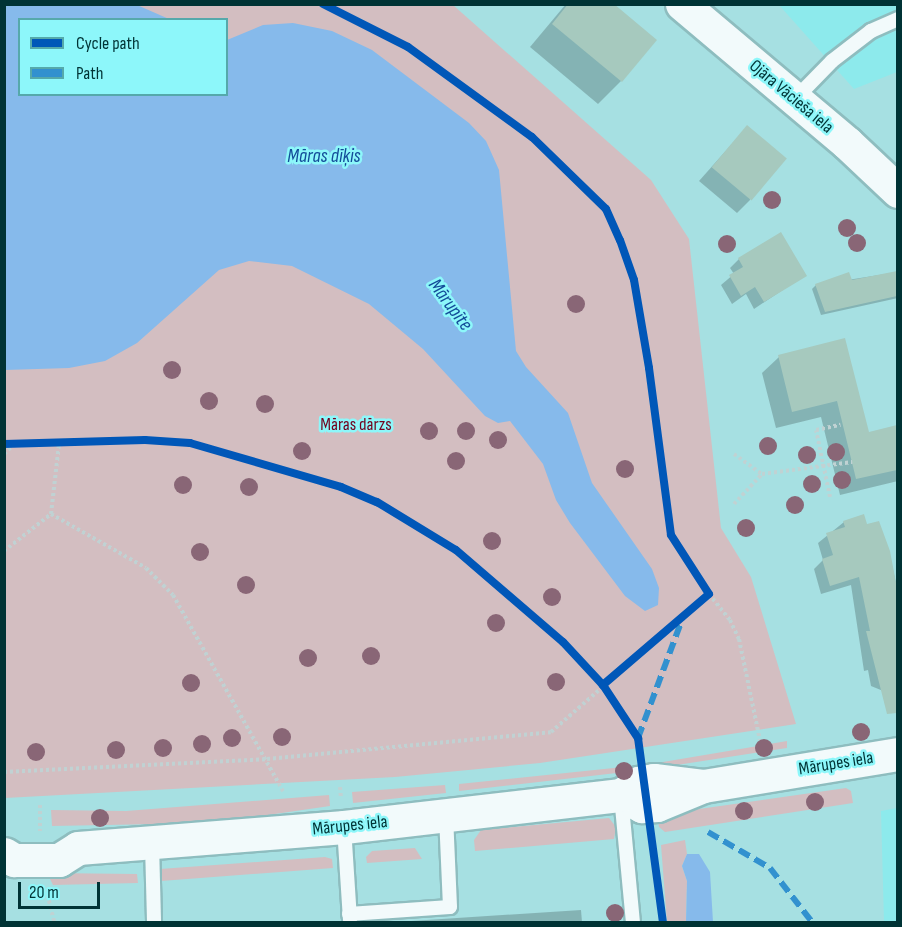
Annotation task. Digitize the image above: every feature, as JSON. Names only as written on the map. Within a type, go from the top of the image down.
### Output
[{"type":"street","name":"Ojāra Vācieša iela","points":[[682,4],[897,191]]},
{"type":"street","name":"Mārupes iela","points":[[4,854],[14,860],[59,860],[78,849],[344,827],[621,795],[638,783],[654,780],[703,786],[897,754]]},
{"type":"street","name":"Mārupes iela","points":[[4,847],[15,841],[64,840],[78,849]]},
{"type":"lane","points":[[794,100],[832,61],[871,32],[897,20]]},
{"type":"lane","points":[[621,795],[633,922]]},
{"type":"lane","points":[[344,827],[349,918],[450,907],[446,815]]},
{"type":"lane","points":[[152,844],[154,922]]},
{"type":"path","points":[[323,4],[408,47],[448,75],[532,137],[606,210],[634,280],[671,535],[709,594],[730,620],[739,639],[760,740]]},
{"type":"path","points":[[830,497],[816,430],[840,425]]},
{"type":"path","points":[[48,444],[70,443]]},
{"type":"path","points":[[4,444],[25,444]]},
{"type":"path","points":[[4,454],[14,444]]},
{"type":"path","points":[[4,551],[51,514],[59,444]]},
{"type":"path","points":[[734,454],[762,474]]},
{"type":"path","points":[[734,504],[762,474],[852,462]]},
{"type":"path","points":[[51,514],[146,568],[173,595],[283,791]]},
{"type":"path","points":[[4,772],[267,759],[551,732],[709,594]]},
{"type":"path","points":[[595,676],[609,693]]},
{"type":"path","points":[[48,895],[54,922]]},
{"type":"shaded area","points":[[779,5],[897,5],[897,72],[854,89]]},
{"type":"shaded area","points":[[897,808],[897,922],[884,922],[881,811]]},
{"type":"green space","name":"Māras dārzs","points":[[5,5],[453,5],[651,180],[689,239],[721,528],[751,577],[796,724],[540,763],[395,777],[5,798]]},
{"type":"green space","points":[[787,741],[787,748],[651,769],[651,764]]},
{"type":"green space","points":[[633,766],[634,771],[459,791],[459,784]]},
{"type":"green space","points":[[445,785],[446,793],[353,803],[352,792]]},
{"type":"green space","points":[[846,788],[851,791],[853,803],[665,832],[659,827],[657,815]]},
{"type":"green space","points":[[329,795],[330,806],[213,823],[52,826],[51,810],[126,811]]},
{"type":"green space","points":[[609,818],[616,827],[614,839],[475,851],[474,840],[481,830]]},
{"type":"green space","points":[[685,840],[687,854],[682,866],[687,881],[686,922],[667,922],[661,845]]},
{"type":"green space","points":[[415,848],[422,859],[367,863],[366,857],[372,851]]},
{"type":"green space","points":[[325,857],[332,859],[333,868],[161,881],[160,869]]},
{"type":"green space","points":[[47,873],[137,874],[138,883],[53,885]]},
{"type":"water","name":"Māras dīķis","points":[[4,5],[137,5],[167,18],[18,18],[18,96],[228,96],[228,40],[263,25],[293,23],[332,31],[372,50],[469,123],[486,141],[499,170],[516,351],[526,367],[568,413],[592,483],[652,569],[659,588],[658,605],[645,611],[625,596],[570,523],[556,500],[543,464],[510,421],[498,423],[485,416],[423,349],[369,304],[292,266],[249,261],[219,270],[137,343],[105,361],[69,368],[5,370]]},
{"type":"water","points":[[687,854],[699,854],[710,872],[713,922],[686,922],[687,881],[682,866]]},
{"type":"building","points":[[568,4],[614,4],[657,40],[622,82],[552,24]]},
{"type":"building","points":[[747,125],[787,158],[751,201],[712,167]]},
{"type":"building","points":[[781,232],[807,276],[764,302],[755,287],[741,296],[729,275],[743,267],[738,258]]},
{"type":"building","points":[[897,271],[897,296],[825,312],[815,284],[849,272],[852,280]]},
{"type":"building","points":[[845,338],[869,432],[897,425],[897,470],[856,479],[837,401],[792,412],[778,355]]},
{"type":"building","points":[[864,514],[867,524],[879,521],[890,551],[897,588],[897,713],[887,714],[866,631],[870,631],[859,577],[830,586],[822,559],[833,555],[826,533],[845,527],[843,521]]},
{"type":"marked path","points":[[638,738],[682,620]]},
{"type":"marked path","points":[[708,832],[770,868],[812,922]]},
{"type":"cycle path","points":[[323,4],[408,47],[532,137],[606,209],[620,240],[634,280],[649,368],[671,535],[709,594],[603,685]]},
{"type":"cycle path","points":[[4,444],[145,440],[190,443],[341,487],[377,502],[456,550],[563,642],[603,685],[638,738],[663,922]]},
{"type":"water label","name":"Mārupīte","points":[[450,305]]}]
